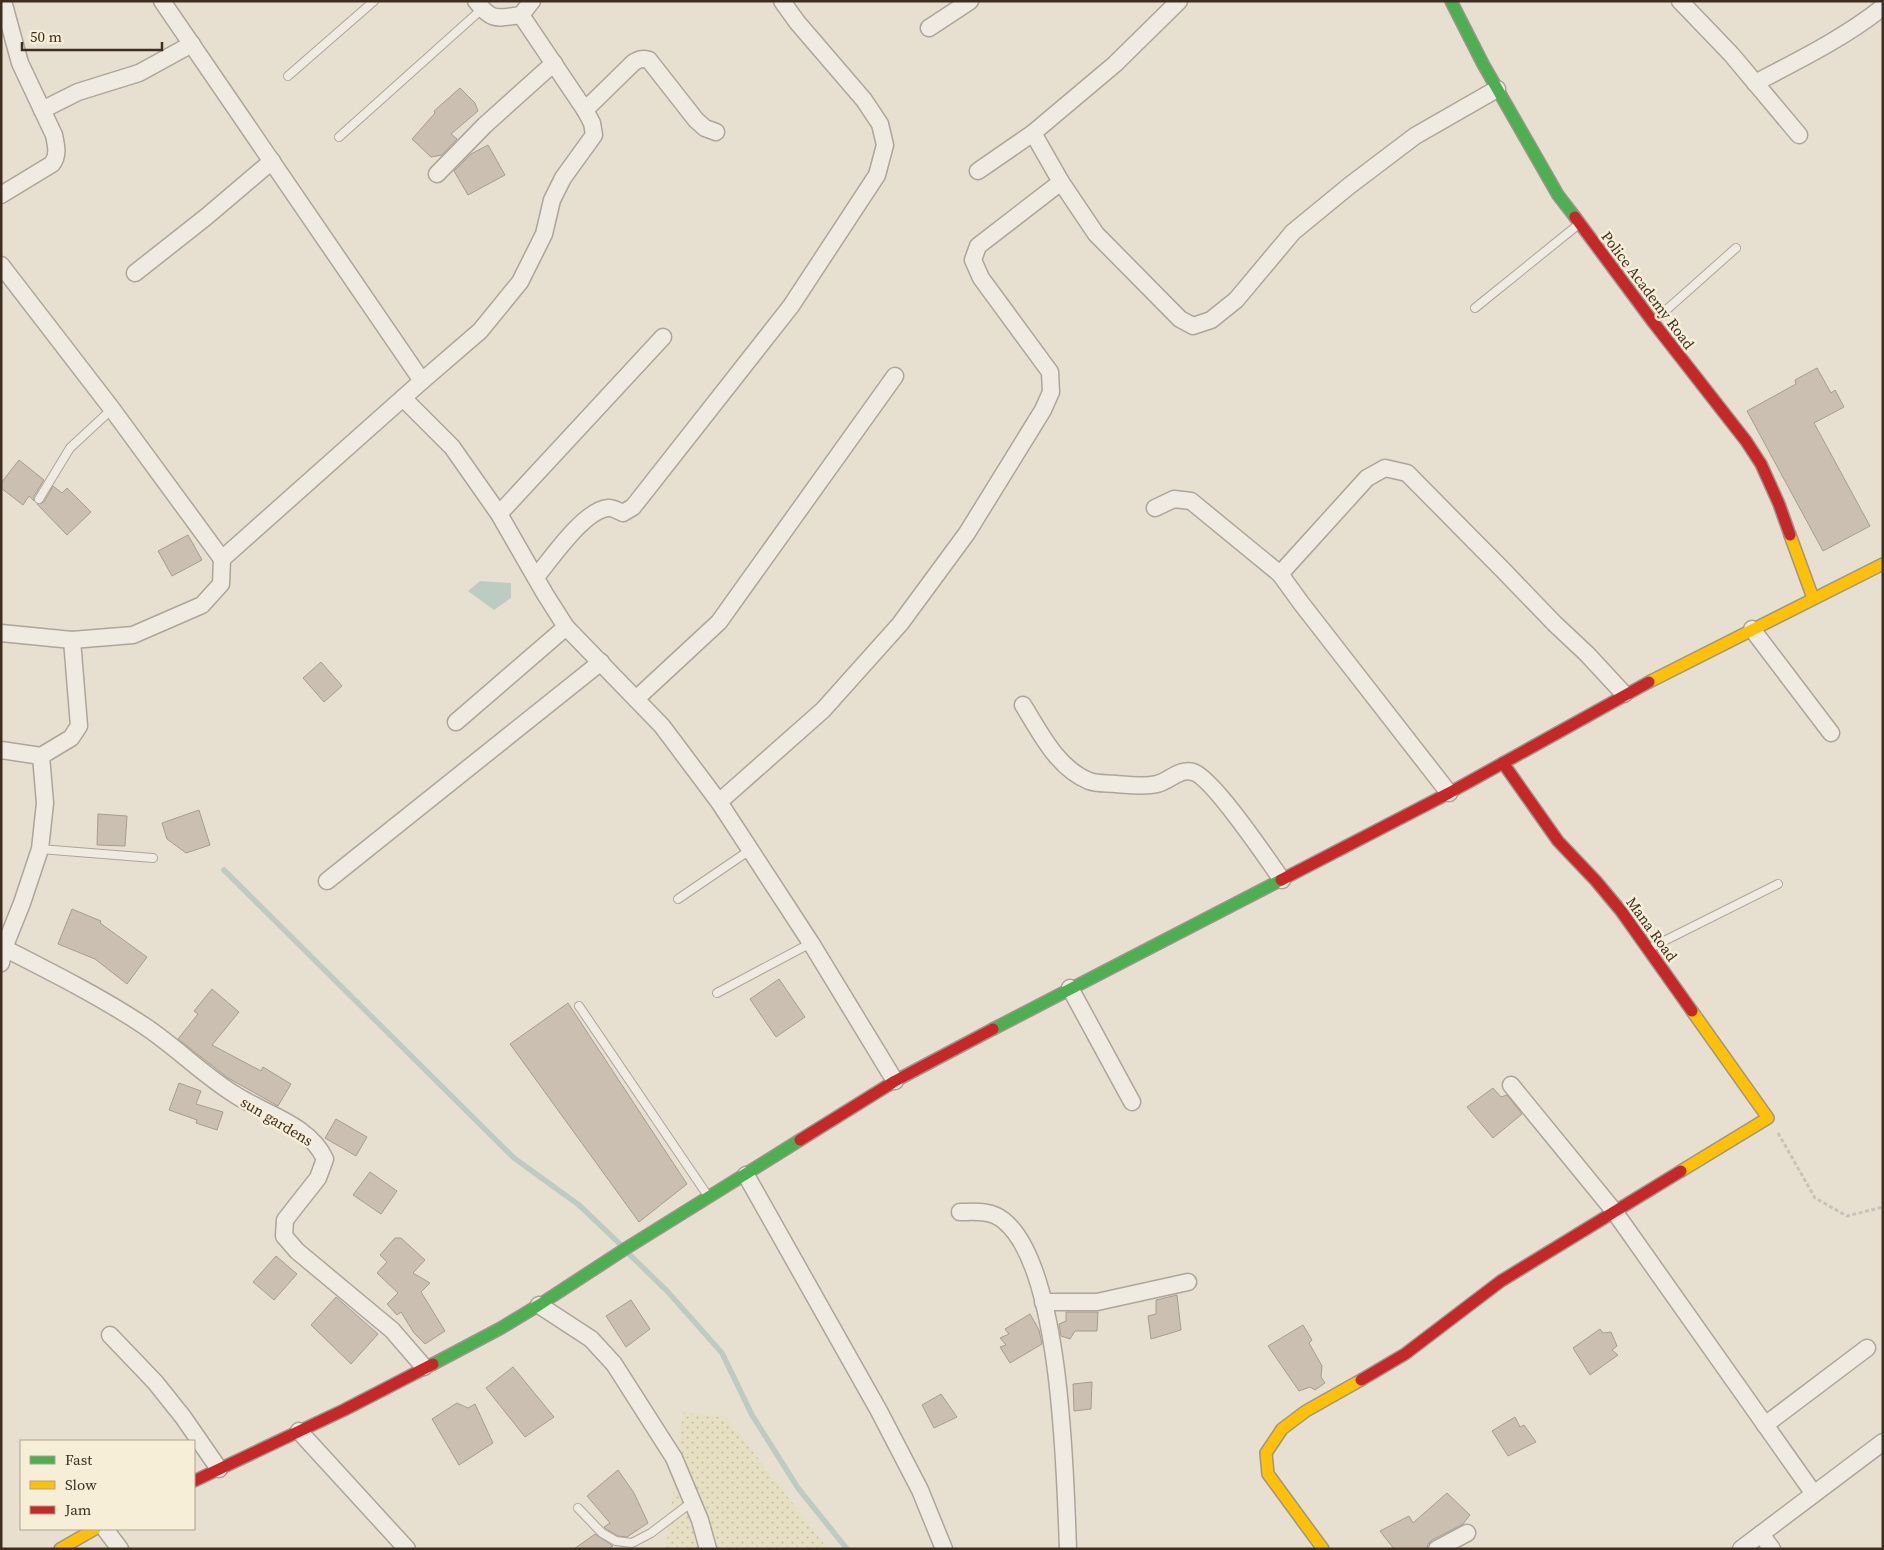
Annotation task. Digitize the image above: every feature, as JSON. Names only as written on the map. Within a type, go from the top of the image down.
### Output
[{"type":"main road","name":"Police Academy Road","points":[[1451,1],[1497,89],[1558,195],[1653,322],[1746,441],[1761,464],[1780,504],[1813,598]]},
{"type":"main road","points":[[195,1481],[344,1410],[501,1328],[539,1306],[625,1249],[895,1081],[1070,988],[1449,793],[1624,694],[1883,564]]},
{"type":"main road","name":"Mana Road","points":[[1503,763],[1558,841],[1621,910],[1768,1118]]},
{"type":"main road","points":[[1323,1549],[1268,1474],[1266,1453],[1282,1429],[1306,1411],[1405,1354],[1501,1281],[1768,1118]]},
{"type":"main road","points":[[60,1549],[93,1530]]},
{"type":"street","points":[[1,195],[41,172],[52,164],[56,158],[54,135],[20,64],[3,1]]},
{"type":"street","points":[[162,1],[422,381]]},
{"type":"street","points":[[479,5],[486,14],[497,18],[521,14],[532,1]]},
{"type":"street","points":[[536,577],[581,524],[597,511],[610,507],[622,512],[633,508],[792,306],[877,175],[885,145],[880,124],[864,100],[797,22],[782,1]]},
{"type":"street","points":[[929,28],[970,1]]},
{"type":"street","points":[[978,171],[1033,132],[1115,64],[1179,1]]},
{"type":"street","points":[[1680,1],[1731,54],[1799,135]]},
{"type":"street","points":[[1756,83],[1858,26],[1883,7]]},
{"type":"street","points":[[222,559],[480,331],[520,282],[544,234],[552,200],[563,178],[594,134],[592,123],[585,110],[521,14]]},
{"type":"street","points":[[42,110],[78,92],[139,73],[192,44]]},
{"type":"street","points":[[585,110],[640,58],[650,60],[696,120],[705,128],[716,132]]},
{"type":"street","points":[[437,174],[485,125],[554,63]]},
{"type":"street","points":[[1033,132],[1061,182],[1096,234],[1180,319],[1193,326],[1211,320],[1236,300],[1293,232],[1349,186],[1415,136],[1497,89]]},
{"type":"street","points":[[135,273],[206,217],[272,161]]},
{"type":"street","points":[[719,802],[823,710],[900,624],[967,533],[1043,410],[1051,392],[1050,372],[981,278],[973,260],[978,246],[1061,182]]},
{"type":"street","points":[[1,265],[112,409],[222,559],[221,584],[202,605],[133,635],[72,640],[1,633]]},
{"type":"street","points":[[500,514],[663,337]]},
{"type":"street","points":[[636,699],[718,622],[895,376]]},
{"type":"street","points":[[403,398],[452,446],[500,514],[566,627],[662,726],[719,802],[811,943],[895,1081]]},
{"type":"street","points":[[1280,574],[1367,478],[1385,468],[1407,473],[1555,624],[1587,654],[1624,694]]},
{"type":"street","points":[[1155,508],[1174,499],[1191,501],[1280,574],[1449,793]]},
{"type":"street","points":[[456,722],[566,627]]},
{"type":"street","points":[[1752,629],[1832,733]]},
{"type":"street","points":[[1,750],[40,756],[71,738],[79,726],[72,640]]},
{"type":"street","points":[[328,881],[601,662]]},
{"type":"street","points":[[1023,705],[1053,752],[1072,772],[1091,782],[1137,786],[1158,784],[1183,772],[1194,772],[1204,779],[1237,816],[1282,880]]},
{"type":"street","points":[[2,956],[7,927],[40,849],[45,803],[40,756]]},
{"type":"street","name":"sun gardens","points":[[2,956],[77,986],[144,1025],[234,1094],[306,1134],[319,1146],[325,1159],[318,1178],[285,1220],[284,1236],[297,1251],[392,1330],[424,1368]]},
{"type":"street","points":[[1070,988],[1132,1102]]},
{"type":"street","points":[[1512,1085],[1614,1211],[1814,1494]]},
{"type":"street","points":[[746,1174],[879,1411],[920,1490],[944,1549]]},
{"type":"street","points":[[960,1212],[986,1212],[1002,1219],[1017,1234],[1033,1267],[1044,1302],[1057,1376],[1063,1436],[1068,1549]]},
{"type":"street","points":[[1044,1302],[1097,1302],[1188,1282]]},
{"type":"street","points":[[539,1306],[591,1339],[614,1364],[674,1458],[700,1520],[708,1549]]},
{"type":"street","points":[[110,1335],[166,1396],[219,1469]]},
{"type":"street","points":[[1765,1425],[1866,1348]]},
{"type":"street","points":[[299,1431],[407,1549]]},
{"type":"street","points":[[1741,1549],[1883,1442]]},
{"type":"street","points":[[106,1530],[120,1549]]},
{"type":"street","points":[[1437,1549],[1467,1533]]},
{"type":"street","points":[[1761,1534],[1772,1549]]},
{"type":"lane","points":[[288,76],[374,1]]},
{"type":"lane","points":[[339,136],[479,5]]},
{"type":"lane","points":[[1475,308],[1580,223]]},
{"type":"lane","points":[[1653,322],[1736,248]]},
{"type":"lane","points":[[39,499],[70,448],[112,409]]},
{"type":"lane","points":[[40,849],[153,858]]},
{"type":"lane","points":[[678,899],[750,850]]},
{"type":"lane","points":[[1649,949],[1778,884]]},
{"type":"lane","points":[[717,993],[811,943]]},
{"type":"lane","points":[[579,1006],[709,1198]]},
{"type":"lane","points":[[578,1508],[602,1533],[616,1541],[632,1542],[650,1534],[693,1502]]},
{"type":"path","points":[[1768,1118],[1815,1198],[1847,1216],[1883,1207]]},
{"type":"shaded area","points":[[480,581],[511,583],[511,598],[494,610],[468,591]]},
{"type":"shaded area","points":[[683,1412],[727,1418],[828,1549],[666,1549]]},
{"type":"building","points":[[460,88],[475,103],[478,111],[451,134],[457,139],[442,155],[431,157],[412,139],[435,113],[434,111]]},
{"type":"building","points":[[488,145],[505,175],[468,195],[454,171],[471,154]]},
{"type":"building","points":[[1817,368],[1831,393],[1835,390],[1844,407],[1814,423],[1870,526],[1823,551],[1747,411],[1796,384],[1795,380]]},
{"type":"building","points":[[19,460],[44,480],[34,496],[34,501],[29,496],[23,505],[1,488],[1,483]]},
{"type":"building","points":[[53,486],[62,493],[67,488],[91,512],[67,535],[37,504],[44,502]]},
{"type":"building","points":[[188,535],[202,560],[172,576],[158,551]]},
{"type":"building","points":[[321,662],[342,686],[324,702],[303,678]]},
{"type":"building","points":[[199,810],[210,845],[186,853],[167,839],[162,823]]},
{"type":"building","points":[[98,814],[127,816],[125,846],[97,845]]},
{"type":"building","points":[[72,909],[101,921],[100,923],[147,957],[127,984],[95,959],[58,944]]},
{"type":"building","points":[[779,979],[805,1017],[776,1037],[750,999]]},
{"type":"building","points":[[212,989],[239,1012],[212,1045],[261,1071],[263,1067],[291,1084],[278,1106],[228,1078],[178,1039],[198,1014],[194,1011]]},
{"type":"building","points":[[568,1003],[687,1184],[639,1222],[510,1044]]},
{"type":"building","points":[[179,1083],[201,1091],[196,1104],[223,1112],[217,1130],[196,1123],[197,1120],[169,1110]]},
{"type":"building","points":[[1493,1088],[1501,1097],[1507,1095],[1522,1114],[1493,1138],[1467,1107]]},
{"type":"building","points":[[336,1119],[367,1137],[356,1156],[325,1138]]},
{"type":"building","points":[[370,1172],[397,1191],[381,1214],[353,1195]]},
{"type":"building","points":[[395,1238],[401,1238],[425,1260],[413,1273],[430,1283],[421,1292],[445,1331],[425,1344],[414,1333],[401,1312],[397,1315],[387,1304],[398,1293],[377,1273],[387,1262],[380,1255]]},
{"type":"building","points":[[276,1256],[297,1274],[274,1300],[253,1282]]},
{"type":"building","points":[[1177,1295],[1181,1330],[1151,1339],[1148,1316],[1156,1314],[1156,1300]]},
{"type":"building","points":[[336,1297],[378,1334],[351,1364],[311,1325]]},
{"type":"building","points":[[631,1300],[650,1329],[626,1347],[606,1316]]},
{"type":"building","points":[[1066,1312],[1098,1312],[1097,1331],[1075,1331],[1070,1339],[1061,1336],[1059,1324],[1066,1321]]},
{"type":"building","points":[[1030,1314],[1039,1330],[1042,1344],[1010,1363],[1000,1347],[1006,1345],[1000,1338],[1009,1334],[1005,1329]]},
{"type":"building","points":[[1303,1325],[1312,1340],[1309,1343],[1322,1366],[1321,1377],[1325,1383],[1315,1390],[1310,1387],[1299,1391],[1268,1346]]},
{"type":"building","points":[[1600,1329],[1603,1333],[1611,1332],[1617,1346],[1612,1350],[1618,1355],[1590,1375],[1573,1348]]},
{"type":"building","points":[[513,1367],[554,1417],[525,1437],[486,1388]]},
{"type":"building","points":[[1092,1382],[1091,1409],[1074,1411],[1073,1384]]},
{"type":"building","points":[[941,1394],[957,1417],[934,1428],[922,1405]]},
{"type":"building","points":[[457,1403],[468,1408],[475,1404],[493,1443],[459,1465],[432,1419]]},
{"type":"building","points":[[1515,1417],[1520,1427],[1524,1425],[1536,1442],[1508,1456],[1492,1431]]},
{"type":"building","points":[[618,1470],[634,1493],[648,1523],[627,1537],[618,1536],[604,1527],[610,1523],[587,1496]]},
{"type":"building","points":[[1447,1493],[1470,1515],[1463,1524],[1432,1540],[1428,1544],[1427,1549],[1394,1549],[1380,1531],[1409,1516],[1413,1523]]},
{"type":"building","points":[[595,1534],[613,1546],[608,1549],[574,1549]]},
{"type":"waterway","points":[[224,870],[514,1158],[579,1205],[622,1246]]},
{"type":"waterway","points":[[628,1253],[668,1292],[722,1353],[752,1415],[798,1488],[847,1549]]},
{"type":"traffic: fast","points":[[1451,1],[1483,64],[1558,195],[1575,217]]},
{"type":"traffic: fast","points":[[993,1029],[1281,880]]},
{"type":"traffic: fast","points":[[433,1364],[501,1328],[539,1305],[800,1140]]},
{"type":"traffic: slow","points":[[1790,535],[1813,598]]},
{"type":"traffic: slow","points":[[1649,682],[1883,564]]},
{"type":"traffic: slow","points":[[1681,1171],[1768,1118],[1692,1011]]},
{"type":"traffic: slow","points":[[1323,1549],[1268,1474],[1266,1453],[1282,1429],[1306,1411],[1361,1380]]},
{"type":"traffic: slow","points":[[60,1549],[93,1530]]},
{"type":"traffic: jam","points":[[1575,217],[1653,322],[1746,441],[1761,464],[1779,504],[1790,535]]},
{"type":"traffic: jam","points":[[1281,880],[1449,793],[1649,682]]},
{"type":"traffic: jam","points":[[1503,763],[1558,841],[1621,911],[1692,1011]]},
{"type":"traffic: jam","points":[[800,1140],[895,1081],[993,1029]]},
{"type":"traffic: jam","points":[[1361,1380],[1405,1354],[1501,1281],[1681,1171]]},
{"type":"traffic: jam","points":[[195,1481],[344,1410],[433,1364]]}]
